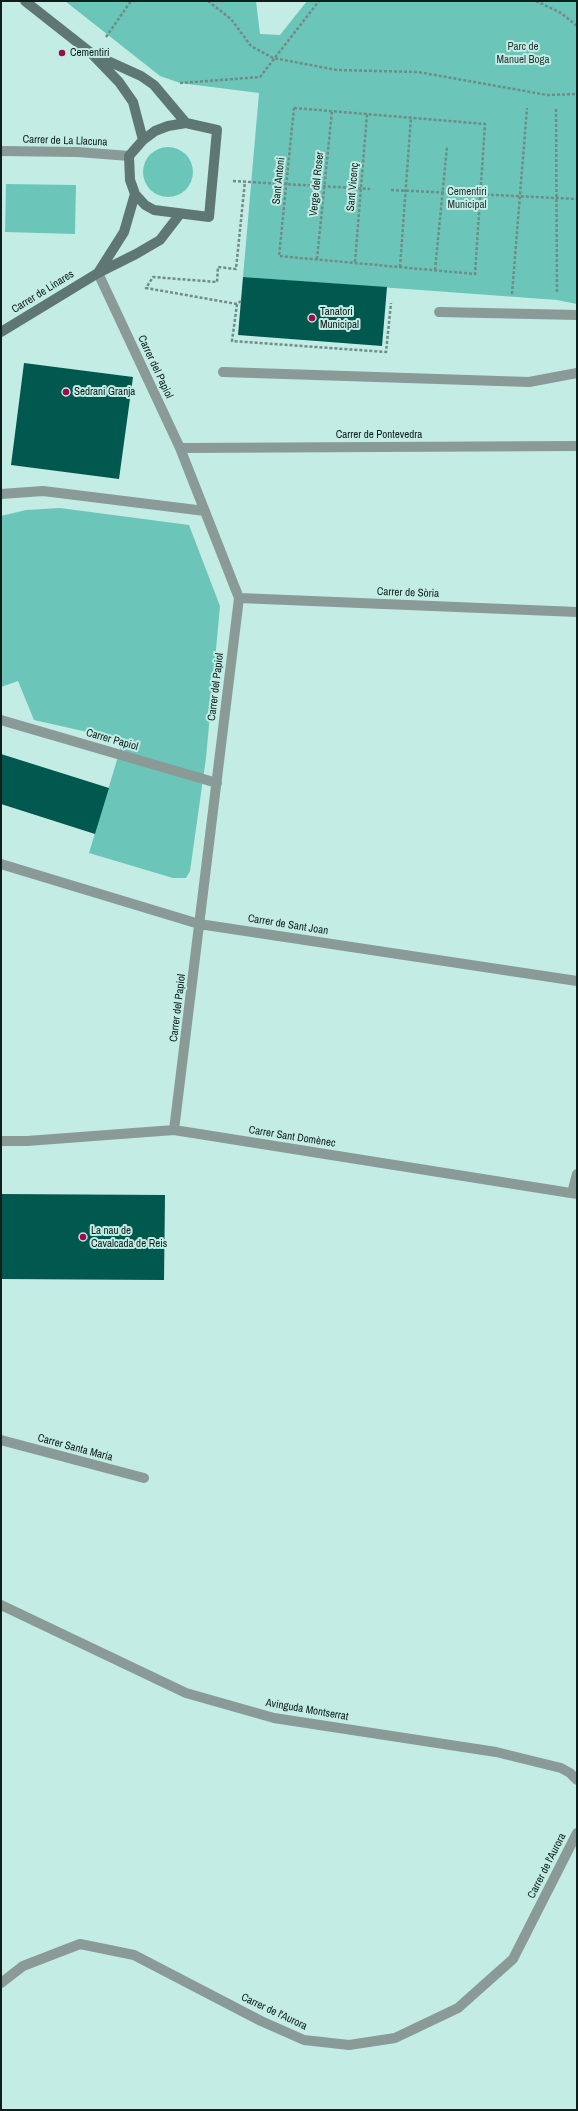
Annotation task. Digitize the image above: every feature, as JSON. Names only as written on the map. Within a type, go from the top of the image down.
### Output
[{"type":"street","points":[[25,1],[92,54],[119,82],[133,102],[143,140]]},
{"type":"street","points":[[92,54],[141,76],[154,85],[186,123]]},
{"type":"street","points":[[186,123],[216,130],[209,217],[154,210],[145,205],[135,194],[130,180],[129,156],[143,140],[168,126],[186,123]]},
{"type":"street","name":"Carrer de La Llacuna","points":[[1,151],[78,152],[129,156]]},
{"type":"street","name":"Carrer de Linares","points":[[98,273],[124,232],[135,194]]},
{"type":"street","name":"Carrer de Linares","points":[[1,332],[98,273],[160,240],[180,214]]},
{"type":"street","name":"Carrer del Papiol","points":[[98,273],[180,448],[239,598],[174,1130]]},
{"type":"street","points":[[439,312],[577,315]]},
{"type":"street","points":[[223,372],[529,382],[577,373]]},
{"type":"street","name":"Carrer de Pontevedra","points":[[180,448],[577,446]]},
{"type":"street","points":[[1,494],[43,491],[205,511]]},
{"type":"street","name":"Carrer de Sòria","points":[[239,598],[577,612]]},
{"type":"street","name":"Carrer Papiol","points":[[1,720],[217,783]]},
{"type":"street","name":"Carrer de Sant Joan","points":[[1,864],[200,924],[577,981]]},
{"type":"street","name":"Carrer Sant Domènec","points":[[1,1141],[27,1141],[174,1130],[575,1194]]},
{"type":"street","points":[[575,1194],[577,1174]]},
{"type":"street","name":"Carrer Santa Maria","points":[[1,1440],[144,1478]]},
{"type":"street","name":"Avinguda Montserrat","points":[[1,1605],[186,1694],[274,1718],[496,1752],[561,1768],[570,1773],[577,1780]]},
{"type":"street","name":"Carrer de l'Aurora","points":[[1,1983],[23,1966],[80,1944],[134,1955],[261,2021],[304,2040],[349,2045],[395,2038],[458,2008],[513,1959],[577,1833]]},
{"type":"path","points":[[106,37],[131,1]]},
{"type":"path","points":[[208,1],[231,19],[251,46],[273,58],[337,70],[418,72],[547,95],[577,94]]},
{"type":"path","points":[[154,85],[260,77],[318,1]]},
{"type":"path","points":[[536,1],[561,13],[577,26]]},
{"type":"path","name":"Sant Antoni","points":[[317,259],[279,256],[286,184],[294,108],[332,111]]},
{"type":"path","points":[[512,298],[527,108]]},
{"type":"path","points":[[556,109],[557,300]]},
{"type":"path","points":[[317,259],[475,274],[486,124],[332,111]]},
{"type":"path","name":"Verge del Roser","points":[[317,259],[332,111]]},
{"type":"path","name":"Sant Vicenç","points":[[355,262],[367,114]]},
{"type":"path","points":[[400,266],[411,118]]},
{"type":"path","points":[[436,270],[444,193],[446,147]]},
{"type":"path","points":[[212,181],[245,181],[370,189]]},
{"type":"path","points":[[237,304],[146,288],[153,277],[217,282],[218,267],[236,269],[245,181]]},
{"type":"path","points":[[391,190],[577,199]]},
{"type":"path","points":[[241,301],[237,304],[232,341],[386,352],[391,303]]},
{"type":"green space","points":[[65,1],[256,1],[260,34],[280,35],[307,1],[577,1],[577,304],[557,300],[243,277],[259,93],[180,83],[160,76]]},
{"type":"green space","points":[[168,147],[177,149],[188,158],[193,172],[191,181],[182,192],[168,197],[159,195],[148,186],[143,172],[145,163],[154,152]]},
{"type":"green space","points":[[6,184],[76,185],[75,234],[5,232]]},
{"type":"green space","points":[[60,508],[189,525],[220,606],[206,758],[190,871],[186,878],[173,878],[89,853],[123,740],[34,720],[18,681],[1,687],[1,516],[26,510]]},
{"type":"building","name":"Tanatori Municipal","points":[[243,277],[387,287],[382,346],[238,335]]},
{"type":"building","points":[[24,363],[133,377],[119,479],[11,465]]},
{"type":"building","points":[[1,754],[109,788],[95,834],[1,804]]},
{"type":"building","name":"La nau de Cavalcada de Reis","points":[[1,1194],[165,1195],[164,1280],[1,1279]]},
{"type":"place","name":"Cementiri","points":[[62,53]]},
{"type":"place","name":"Tanatori Municipal","points":[[312,318]]},
{"type":"place","name":"Sedrani Granja","points":[[66,392]]},
{"type":"place","name":"La nau de Cavalcada de Reis","points":[[83,1237]]},
{"type":"park label","name":"Parc de Manuel Boga","points":[[523,53]]},
{"type":"park label","name":"Cementiri Municipal","points":[[467,198]]}]
